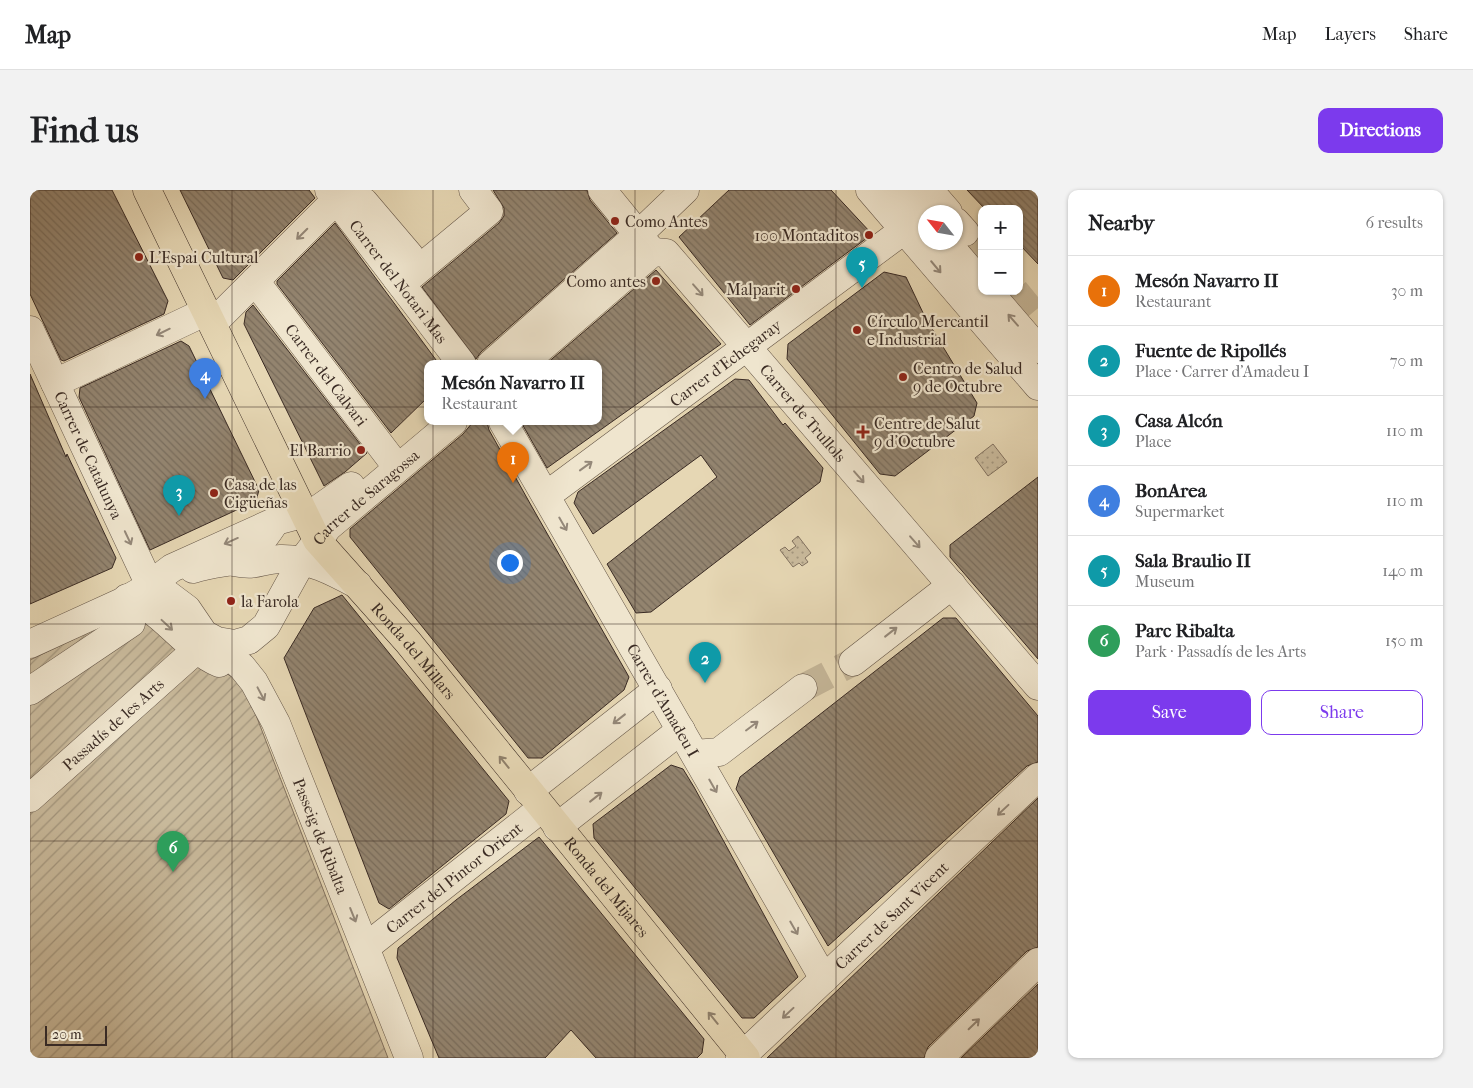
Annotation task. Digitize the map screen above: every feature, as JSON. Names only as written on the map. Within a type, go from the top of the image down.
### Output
[{"type":"main road","name":"Ronda del Millars","points":[[147,190],[284,468],[304,513],[310,555],[361,587],[467,716]]},
{"type":"main road","name":"Ronda del Mijares","points":[[467,716],[743,1057]]},
{"type":"street","points":[[399,282],[490,211],[473,190]]},
{"type":"street","name":"Carrer de Trullols","points":[[602,190],[650,245],[747,347],[1038,686]]},
{"type":"street","points":[[507,360],[650,245],[685,190]]},
{"type":"street","points":[[526,360],[650,245],[695,190]]},
{"type":"street","points":[[870,190],[915,224]]},
{"type":"street","points":[[901,190],[915,224],[1038,386]]},
{"type":"street","points":[[929,190],[939,205]]},
{"type":"street","points":[[55,384],[210,317],[255,281],[344,195],[389,248]]},
{"type":"street","name":"Carrer del Notari Mas","points":[[344,195],[399,282],[459,360]]},
{"type":"street","name":"Carrer d'Echegaray","points":[[547,495],[915,224]]},
{"type":"street","points":[[496,360],[650,245]]},
{"type":"street","points":[[963,245],[978,276]]},
{"type":"street","name":"Carrer del Calvari","points":[[255,281],[393,461]]},
{"type":"street","points":[[991,295],[1038,349]]},
{"type":"street","name":"Carrer de Catalunya","points":[[30,330],[152,580]]},
{"type":"street","name":"Carrer de Saragossa","points":[[310,555],[339,517],[393,461],[424,425]]},
{"type":"street","name":"Carrer de Saragossa","points":[[393,461],[434,425]]},
{"type":"street","name":"Carrer de Saragossa","points":[[152,580],[172,568],[276,520],[317,510],[449,425]]},
{"type":"street","name":"Carrer d'Amadeu I","points":[[505,425],[658,688],[824,980]]},
{"type":"street","points":[[198,633],[191,603],[193,590],[199,579],[208,570],[234,564],[247,556],[263,540],[276,520],[282,504],[284,468]]},
{"type":"street","points":[[30,631],[152,580],[176,578],[198,568],[310,555]]},
{"type":"street","points":[[30,644],[146,605],[198,633],[226,643],[249,640],[259,633],[310,555]]},
{"type":"street","points":[[242,667],[261,655],[278,631],[310,555]]},
{"type":"street","points":[[234,564],[267,583],[271,592],[271,616]]},
{"type":"street","points":[[30,691],[129,611],[152,580]]},
{"type":"street","points":[[152,580],[182,605],[198,633]]},
{"type":"street","points":[[853,662],[952,585]]},
{"type":"street","name":"Passeig de Ribalta","points":[[198,633],[242,667],[254,682],[276,723],[409,1058]]},
{"type":"street","name":"Passadís de les Arts","points":[[30,798],[198,633]]},
{"type":"street","points":[[542,809],[658,688]]},
{"type":"street","points":[[695,754],[719,752],[803,688]]},
{"type":"street","points":[[542,809],[682,730]]},
{"type":"street","name":"Carrer de Sant Vicent","points":[[743,1057],[1038,777]]},
{"type":"street","name":"Carrer del Pintor Orient","points":[[366,946],[542,809]]},
{"type":"street","points":[[939,1058],[1038,962]]},
{"type":"shaded area","points":[[993,444],[1007,462],[988,476],[975,458]]},
{"type":"shaded area","points":[[798,536],[811,553],[805,558],[808,562],[802,566],[799,563],[793,567],[780,550],[785,547],[789,551],[796,546],[792,541]]},
{"type":"shaded area","points":[[134,605],[194,654],[244,684],[388,1058],[30,1058],[30,660],[112,621]]},
{"type":"building","points":[[30,190],[112,190],[168,301],[164,314],[64,361],[61,360],[30,294]]},
{"type":"building","points":[[180,190],[309,190],[315,198],[233,280],[223,278]]},
{"type":"building","points":[[493,190],[587,190],[590,200],[617,233],[481,352],[476,359],[422,287],[499,223],[504,216],[504,208]]},
{"type":"building","points":[[729,190],[831,190],[871,235],[750,325],[679,237]]},
{"type":"building","points":[[967,190],[1038,190],[1038,264],[1023,248],[1023,205],[981,205]]},
{"type":"building","points":[[335,223],[436,360],[424,360],[424,401],[391,433],[277,284],[277,281]]},
{"type":"building","points":[[656,270],[721,344],[547,468],[523,425],[602,425],[602,360],[551,360]]},
{"type":"building","name":"Centro de Salud 9 de Octubre","points":[[884,272],[906,277],[925,317],[977,403],[974,416],[895,476],[880,474],[787,359],[788,344]]},
{"type":"building","points":[[253,305],[367,453],[345,472],[324,486],[244,324],[246,312]]},
{"type":"building","points":[[181,341],[189,346],[259,490],[256,501],[150,550],[79,397],[80,388]]},
{"type":"building","points":[[30,374],[66,457],[67,454],[116,558],[112,568],[30,604]]},
{"type":"building","points":[[735,379],[749,380],[783,425],[785,423],[823,468],[820,482],[651,612],[636,613],[607,564],[717,477],[701,455],[593,534],[574,503],[578,492]]},
{"type":"building","points":[[470,425],[488,425],[629,677],[624,690],[542,758],[528,758],[350,537],[350,529],[463,434]]},
{"type":"building","points":[[1038,477],[1038,659],[950,557],[950,545]]},
{"type":"building","points":[[342,595],[509,801],[506,814],[389,909],[379,903],[284,658],[314,608]]},
{"type":"building","points":[[943,618],[956,618],[1038,716],[1038,762],[1027,766],[828,946],[736,789],[740,777]]},
{"type":"building","points":[[671,765],[683,769],[694,787],[798,977],[754,1018],[742,1018],[594,838],[593,824]]},
{"type":"building","points":[[1038,798],[1038,947],[1027,951],[928,1047],[924,1058],[767,1058]]},
{"type":"building","points":[[539,837],[704,1039],[702,1053],[697,1058],[596,1058],[571,1030],[545,1058],[439,1058],[397,958],[398,948],[456,900]]},
{"type":"building","points":[[1038,984],[1038,1058],[961,1058]]},
{"type":"tunnel","points":[[965,232],[980,250]]},
{"type":"tunnel","points":[[1018,295],[1038,319]]},
{"type":"tunnel","points":[[803,688],[853,662]]},
{"type":"place","name":"Como Antes","points":[[615,221]]},
{"type":"place","name":"100 Montaditos","points":[[869,235]]},
{"type":"place","name":"L'Espai Cultural","points":[[139,257]]},
{"type":"place","name":"Como antes","points":[[656,281]]},
{"type":"place","name":"Sala Braulio II","points":[[862,288]]},
{"type":"place","name":"Malparit","points":[[796,289]]},
{"type":"place","name":"Círculo Mercantil e Industrial","points":[[857,330]]},
{"type":"place","name":"Centro de Salud 9 de Octubre","points":[[903,377]]},
{"type":"place","name":"BonArea","points":[[205,399]]},
{"type":"place","name":"Centre de Salut 9 d'Octubre","points":[[863,432]]},
{"type":"place","name":"El Barrio","points":[[361,450]]},
{"type":"place","name":"Mesón Navarro II","points":[[513,483]]},
{"type":"place","name":"Casa de las Cigüeñas","points":[[214,493]]},
{"type":"place","name":"Casa Alcón","points":[[179,516]]},
{"type":"place","name":"la Farola","points":[[231,601]]},
{"type":"place","name":"Fuente de Ripollés","points":[[705,683]]},
{"type":"place","name":"Parc Ribalta","points":[[173,872]]}]
